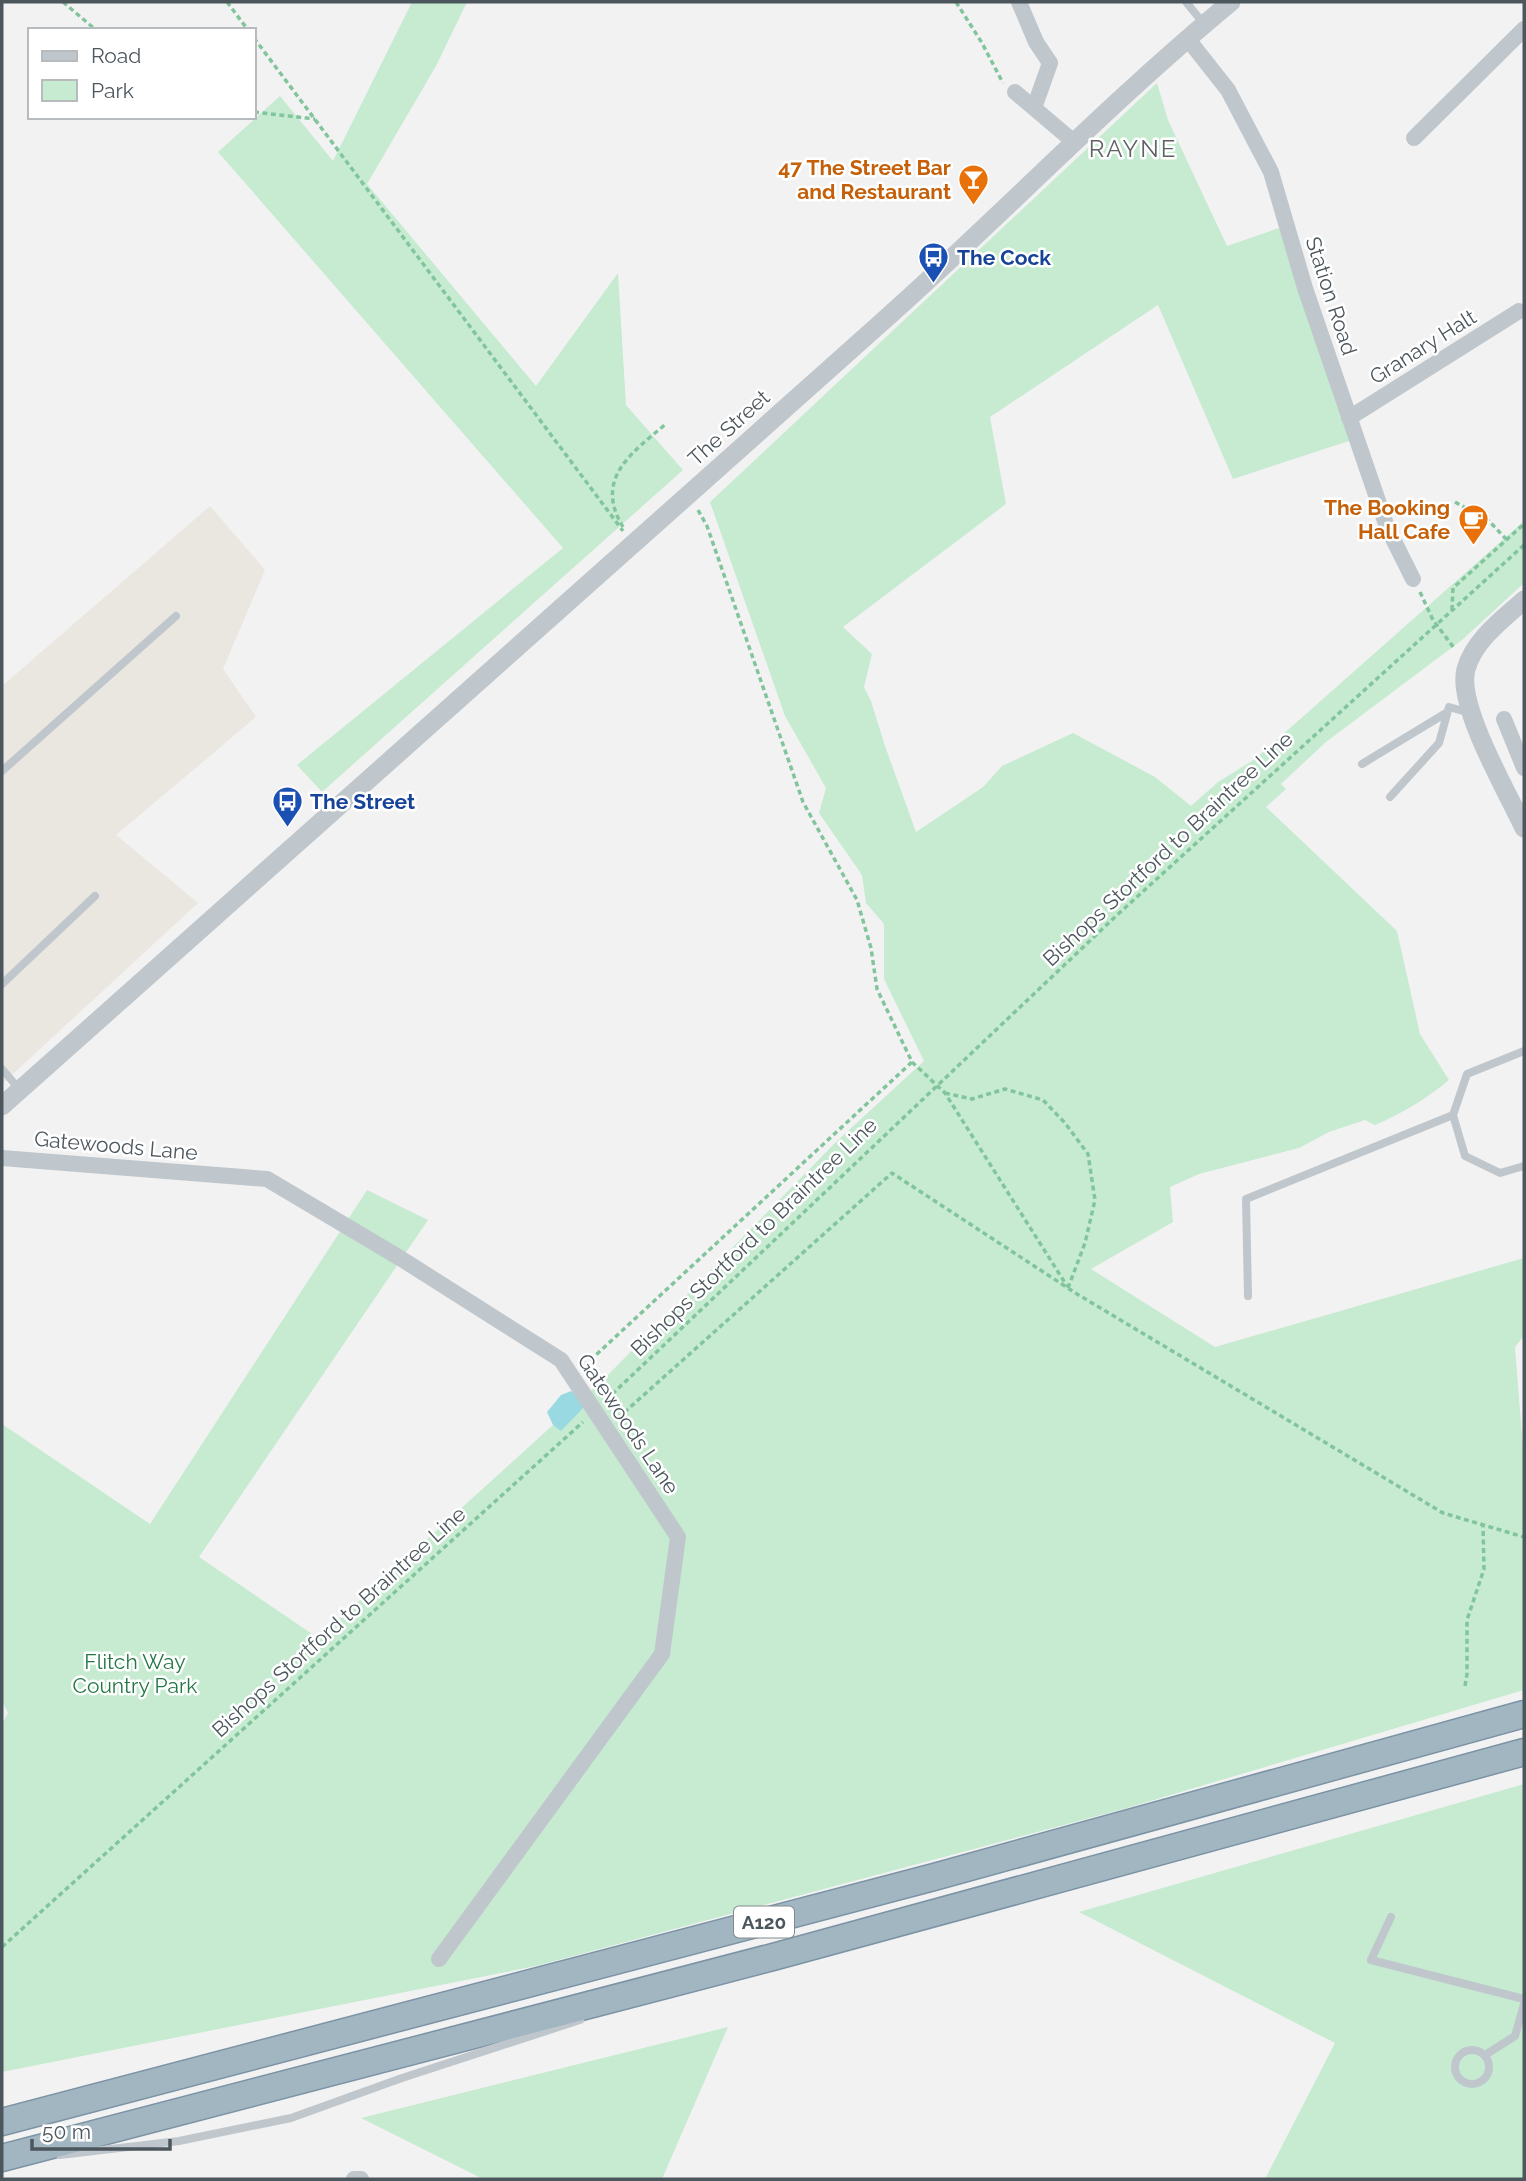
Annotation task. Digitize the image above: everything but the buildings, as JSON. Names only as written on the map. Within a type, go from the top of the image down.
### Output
[{"type":"highway","name":"A120","points":[[2,2122],[934,1877],[1524,1714]]},
{"type":"highway","name":"A120","points":[[2,2160],[773,1957],[1524,1752]]},
{"type":"street","points":[[1019,2],[1036,42],[1050,63],[1034,108]]},
{"type":"street","name":"The Street","points":[[2,1107],[917,290],[1187,38],[1231,2]]},
{"type":"street","points":[[1414,138],[1524,29]]},
{"type":"street","name":"Station Road","points":[[1187,38],[1228,90],[1271,172],[1305,288],[1387,527],[1413,579]]},
{"type":"street","points":[[1015,92],[1074,142]]},
{"type":"street","name":"Granary Halt","points":[[1349,418],[1519,311]]},
{"type":"street","points":[[1524,600],[1476,649],[1466,667],[1464,684],[1471,713],[1524,825]]},
{"type":"street","points":[[1504,719],[1524,768]]},
{"type":"street","name":"Gatewoods Lane","points":[[2,1158],[267,1179],[400,1258],[561,1360],[678,1537],[662,1654],[439,1959]]},
{"type":"street","points":[[354,2179],[361,2179]]},
{"type":"lane","points":[[1186,2],[1204,24]]},
{"type":"lane","points":[[2,771],[176,616]]},
{"type":"lane","points":[[1390,797],[1434,751],[1439,743],[1449,707],[1471,713]]},
{"type":"lane","points":[[1362,764],[1446,713]]},
{"type":"lane","points":[[2,984],[95,896]]},
{"type":"lane","points":[[1524,1052],[1467,1074],[1453,1115],[1465,1156],[1500,1173],[1524,1167]]},
{"type":"lane","points":[[2,1069],[20,1090]]},
{"type":"lane","points":[[1248,1296],[1246,1199],[1453,1115]]},
{"type":"lane","points":[[1391,1917],[1371,1960],[1524,1999]]},
{"type":"lane","points":[[627,2005],[773,1957]]},
{"type":"lane","points":[[1485,2055],[1515,2036],[1524,2004]]},
{"type":"lane","points":[[56,2155],[179,2141],[291,2118],[587,2018]]},
{"type":"lane","points":[[1473,2050],[1485,2055],[1489,2066],[1486,2077],[1473,2084],[1459,2077],[1455,2065],[1460,2055],[1473,2050]]},
{"type":"lane","points":[[2,2160],[43,2157]]},
{"type":"path","points":[[63,2],[94,28]]},
{"type":"path","points":[[227,2],[246,28]]},
{"type":"path","points":[[956,2],[982,43],[1004,86],[1015,92]]},
{"type":"path","points":[[256,41],[633,544]]},
{"type":"path","points":[[256,111],[315,119]]},
{"type":"path","points":[[633,544],[614,513],[611,491],[617,473],[629,456],[667,423]]},
{"type":"path","points":[[690,494],[706,526],[803,802],[857,900],[871,948],[877,989],[912,1062],[945,1093],[1068,1288]]},
{"type":"path","points":[[1455,502],[1489,521],[1507,540]]},
{"type":"path","points":[[1452,610],[1453,588],[1524,524]]},
{"type":"path","name":"Bishops Stortford to Braintree Line","points":[[2,1947],[595,1411],[1116,916],[1524,545]]},
{"type":"path","points":[[1413,579],[1437,624],[1466,667]]},
{"type":"path","points":[[572,1377],[912,1062]]},
{"type":"path","points":[[945,1093],[972,1099],[1005,1089],[1043,1100],[1065,1123],[1088,1154],[1095,1200],[1085,1243],[1068,1288]]},
{"type":"path","points":[[606,1428],[892,1172],[1068,1288],[1443,1513],[1524,1537]]},
{"type":"path","points":[[1465,1686],[1467,1620],[1484,1569],[1483,1525]]},
{"type":"shaded area","points":[[210,506],[265,570],[223,669],[256,717],[116,835],[198,903],[2,1084],[2,686]]},
{"type":"green space","points":[[412,2],[467,2],[436,66],[367,184],[536,386],[618,273],[626,405],[683,470],[322,792],[297,765],[563,548],[218,152],[280,96],[333,161]]},
{"type":"green space","name":"Flitch Way Country Park","points":[[1157,83],[1168,120],[1227,246],[1279,228],[1352,440],[1233,479],[1158,305],[990,417],[1006,504],[843,627],[872,654],[864,687],[916,832],[983,787],[1002,766],[1073,733],[1155,777],[1191,806],[1218,782],[1255,759],[1524,521],[1524,583],[1462,640],[1326,742],[1281,784],[1286,789],[1266,807],[1397,931],[1420,1034],[1449,1080],[1414,1105],[1375,1125],[1365,1120],[1329,1132],[1299,1148],[1199,1174],[1170,1187],[1173,1222],[1091,1269],[1215,1347],[1524,1258],[1524,1336],[1515,1347],[1524,1461],[1524,1690],[1127,1808],[536,1966],[2,2072],[2,1724],[8,1713],[2,1701],[2,1424],[150,1524],[367,1190],[428,1220],[199,1557],[318,1638],[606,1377],[836,1142],[924,1061],[884,979],[884,924],[866,903],[862,875],[819,813],[826,788],[785,716],[710,502]]},
{"type":"green space","points":[[1524,1784],[1524,2179],[1265,2179],[1335,2043],[1079,1912]]},
{"type":"green space","points":[[728,2027],[662,2179],[483,2179],[361,2118]]},
{"type":"water","points":[[571,1391],[585,1406],[561,1431],[553,1425],[547,1412],[561,1395]]},
{"type":"place","name":"47 The Street Bar and Restaurant","points":[[974,207]]},
{"type":"place","name":"The Cock","points":[[934,285]]},
{"type":"place","name":"The Booking Hall Cafe","points":[[1473,547]]},
{"type":"place","name":"The Street","points":[[287,829]]},
{"type":"district","name":"RAYNE","points":[[1133,149]]}]
